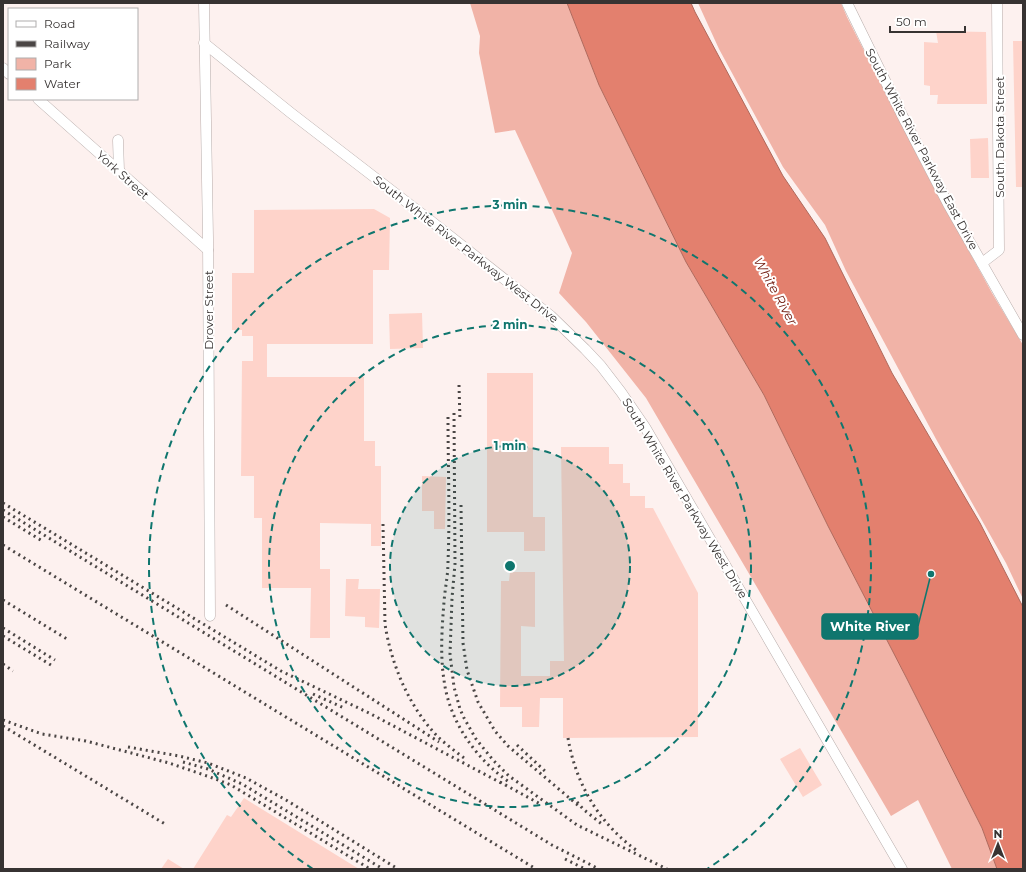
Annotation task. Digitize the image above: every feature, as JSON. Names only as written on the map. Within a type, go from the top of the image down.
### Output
[{"type":"street","name":"Drover Street","points":[[204,3],[208,250],[210,616]]},
{"type":"street","name":"South White River Parkway East Drive","points":[[847,3],[944,197],[1023,335]]},
{"type":"street","name":"South Dakota Street","points":[[982,263],[1000,250],[997,3]]},
{"type":"street","name":"South White River Parkway West Drive","points":[[204,43],[291,113],[552,316],[601,366],[645,427],[902,869]]},
{"type":"street","name":"York Street","points":[[39,100],[208,250]]},
{"type":"street","points":[[118,140],[119,171]]},
{"type":"green space","points":[[470,3],[567,3],[599,85],[686,262],[764,395],[828,526],[982,828],[997,869],[952,869],[918,800],[891,816],[646,398],[586,322],[559,293],[572,253],[515,130],[495,133],[479,53],[480,36]]},
{"type":"green space","points":[[698,3],[841,3],[925,171],[992,293],[1023,345],[1023,599],[1006,563],[936,439],[846,271],[825,225],[783,167],[719,49]]},
{"type":"water","points":[[567,3],[691,3],[783,176],[825,238],[892,373],[980,523],[1023,607],[1023,869],[997,869],[982,828],[828,526],[764,395],[686,262],[599,85]]},
{"type":"building","points":[[936,31],[986,32],[987,104],[937,104],[938,95],[930,95],[930,86],[924,85],[924,42],[938,43]]},
{"type":"building","points":[[1013,41],[1023,41],[1023,187],[1016,187]]},
{"type":"building","points":[[988,138],[989,178],[971,178],[970,139]]},
{"type":"building","points":[[374,209],[390,218],[389,270],[373,270],[373,344],[267,344],[267,377],[364,377],[364,441],[375,441],[375,466],[381,466],[381,546],[371,546],[371,524],[320,523],[320,569],[330,569],[330,638],[310,638],[311,588],[262,588],[262,518],[254,518],[254,476],[241,476],[242,361],[253,361],[253,336],[242,336],[242,330],[232,330],[232,273],[254,273],[254,210]]},
{"type":"building","points":[[422,313],[423,348],[390,349],[389,314]]},
{"type":"building","points":[[487,373],[533,373],[533,517],[545,517],[545,551],[524,551],[524,532],[487,532]]},
{"type":"building","points":[[561,447],[609,447],[609,464],[623,464],[623,483],[630,483],[630,496],[645,496],[645,508],[653,508],[698,593],[698,737],[563,738],[563,698],[540,698],[539,727],[522,727],[522,707],[500,707],[501,581],[509,581],[510,572],[535,572],[535,627],[521,626],[521,676],[550,676],[550,661],[564,661]]},
{"type":"building","points":[[422,476],[446,477],[445,529],[434,529],[434,511],[422,511]]},
{"type":"building","points":[[346,579],[359,579],[358,589],[380,589],[379,628],[365,627],[365,617],[345,616]]},
{"type":"building","points":[[800,748],[822,785],[803,797],[780,759]]},
{"type":"building","points":[[244,798],[359,869],[193,869],[227,815],[231,817]]},
{"type":"building","points":[[168,859],[184,869],[161,869]]},
{"type":"railway","points":[[459,385],[460,421]]},
{"type":"railway","points":[[454,413],[455,564],[450,654],[454,687],[464,718],[476,739],[493,760],[509,776],[577,825],[667,869]]},
{"type":"railway","points":[[448,417],[449,544],[442,641],[444,680],[452,710],[466,738],[486,762],[509,782]]},
{"type":"railway","points":[[3,503],[281,671],[369,713],[505,785]]},
{"type":"railway","points":[[461,505],[463,643],[467,670],[478,702],[495,731],[508,746],[580,807]]},
{"type":"railway","points":[[3,510],[552,845],[599,869]]},
{"type":"railway","points":[[3,517],[44,542]]},
{"type":"railway","points":[[383,524],[385,624],[397,669],[410,699],[418,712],[438,737],[467,760]]},
{"type":"railway","points":[[3,545],[536,869]]},
{"type":"railway","points":[[3,600],[67,639]]},
{"type":"railway","points":[[226,605],[439,742]]},
{"type":"railway","points":[[3,628],[55,660]]},
{"type":"railway","points":[[3,636],[51,665]]},
{"type":"railway","points":[[3,664],[13,671]]},
{"type":"railway","points":[[313,694],[344,708]]},
{"type":"railway","points":[[3,720],[42,734],[86,741],[169,763],[231,785],[370,869]]},
{"type":"railway","points":[[3,726],[165,824]]},
{"type":"railway","points":[[568,738],[577,772],[592,802],[613,829],[639,852]]},
{"type":"railway","points":[[517,745],[546,772]]},
{"type":"railway","points":[[128,747],[208,763],[246,778],[286,800],[398,869]]},
{"type":"railway","points":[[183,762],[208,769],[242,784],[383,869]]},
{"type":"railway","points":[[500,782],[542,805]]},
{"type":"railway","points":[[577,802],[583,809],[603,825]]},
{"type":"railway","points":[[565,859],[585,869]]},
{"type":"place","name":"White River","points":[[931,574]]}]
